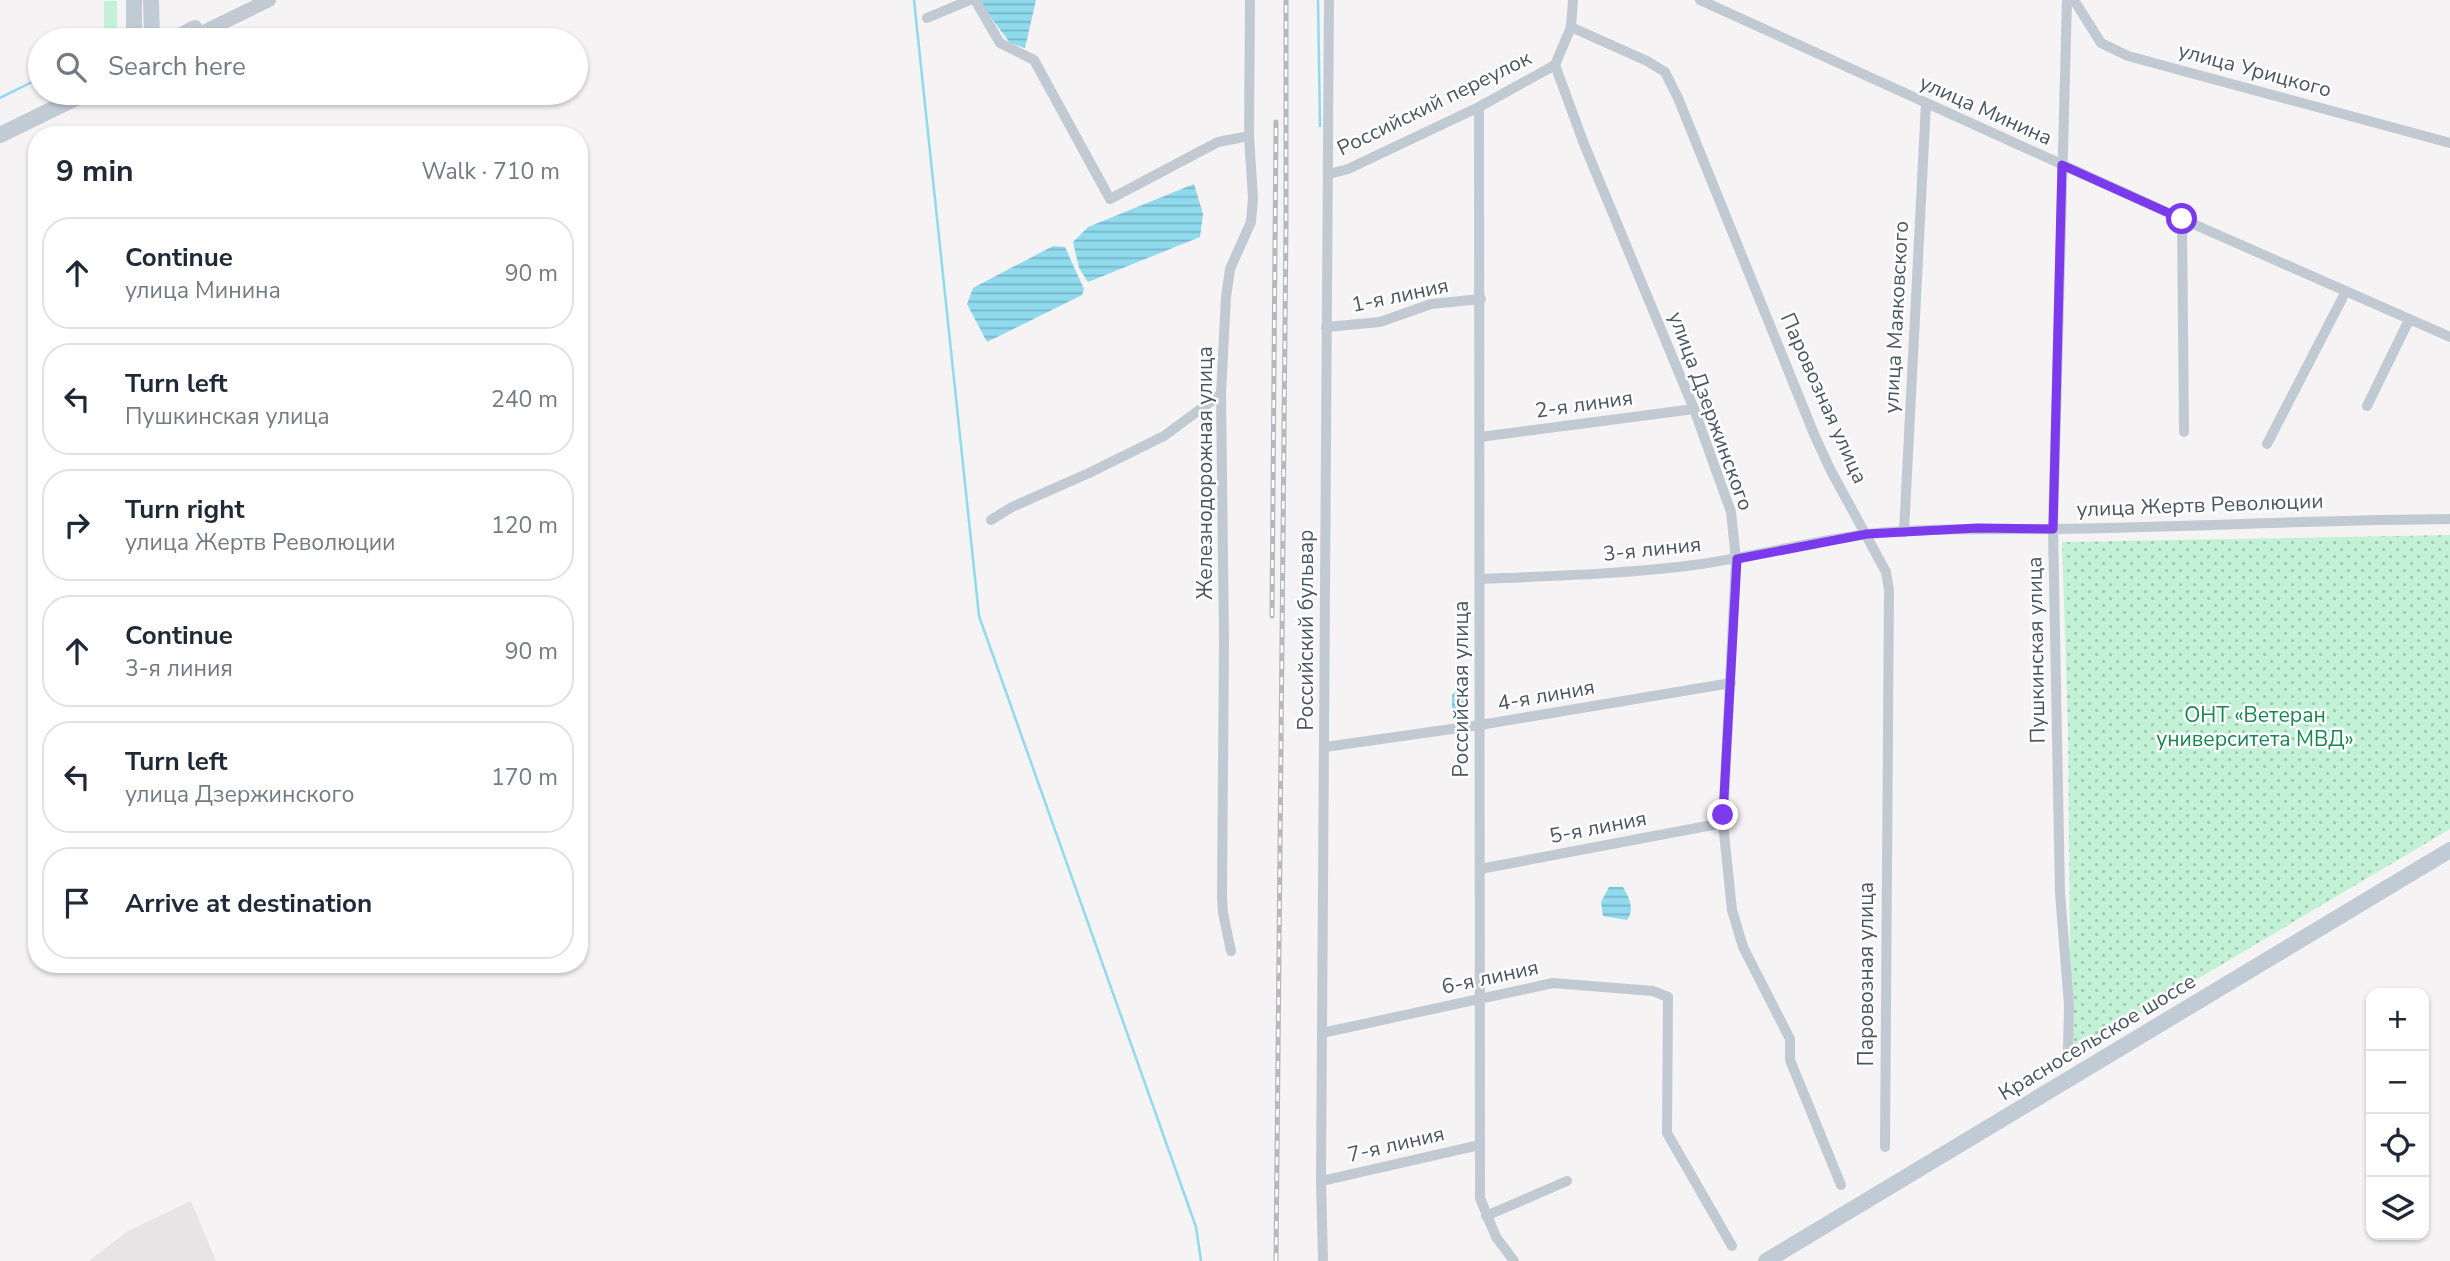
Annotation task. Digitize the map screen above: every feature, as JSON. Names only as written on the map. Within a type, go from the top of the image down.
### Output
[{"type":"main road","points":[[134,0],[134,28]]},
{"type":"main road","points":[[150,6],[151,28]]},
{"type":"main road","points":[[0,123],[38,105]]},
{"type":"main road","points":[[0,135],[61,105]]},
{"type":"main road","name":"Красносельское шоссе","points":[[1766,1261],[2450,850]]},
{"type":"street","points":[[201,28],[249,0]]},
{"type":"street","points":[[205,28],[269,0]]},
{"type":"street","points":[[927,18],[970,0]]},
{"type":"street","points":[[975,0],[1000,43],[1034,60],[1110,199],[1218,142],[1249,136]]},
{"type":"street","name":"Железнодорожная улица","points":[[1231,951],[1223,913],[1224,612],[1221,394],[1230,269],[1251,222],[1250,0]]},
{"type":"street","name":"Российский бульвар","points":[[1323,1261],[1321,1181],[1329,0]]},
{"type":"street","name":"Российский переулок","points":[[1329,174],[1348,169],[1479,107],[1555,65],[1571,27],[1573,0]]},
{"type":"street","name":"улица Минина","points":[[1700,0],[2182,219],[2450,337]]},
{"type":"street","name":"Пушкинская улица","points":[[2067,0],[2053,529],[2060,893],[2069,1005],[2068,1051]]},
{"type":"street","name":"улица Урицкого","points":[[2074,0],[2101,43],[2128,56],[2450,143]]},
{"type":"street","points":[[150,6],[163,28]]},
{"type":"street","name":"Паровозная улица","points":[[1571,27],[1647,61],[1665,72],[1678,98],[1814,434],[1886,572],[1889,590],[1885,1147]]},
{"type":"street","name":"улица Дзержинского","points":[[1555,65],[1584,144],[1694,409],[1731,512],[1737,559],[1723,823],[1732,909],[1743,947],[1790,1039],[1790,1060],[1841,1185]]},
{"type":"street","name":"улица Маяковского","points":[[1904,532],[1926,103]]},
{"type":"street","name":"Российская улица","points":[[1479,107],[1480,1198],[1496,1237],[1514,1261]]},
{"type":"street","points":[[2182,219],[2184,432]]},
{"type":"street","points":[[2267,444],[2346,291]]},
{"type":"street","name":"1-я линия","points":[[1326,327],[1380,322],[1431,304],[1481,299]]},
{"type":"street","points":[[2367,405],[2409,320]]},
{"type":"street","points":[[990,520],[1012,507],[1164,436],[1221,394]]},
{"type":"street","name":"2-я линия","points":[[1480,437],[1694,409]]},
{"type":"street","name":"улица Жертв Революции","points":[[1867,534],[1977,528],[2053,529],[2450,519]]},
{"type":"street","name":"3-я линия","points":[[1480,579],[1572,576],[1698,564],[1867,534]]},
{"type":"street","name":"4-я линия","points":[[1325,747],[1480,725],[1731,683]]},
{"type":"street","name":"5-я линия","points":[[1480,869],[1723,823]]},
{"type":"street","name":"6-я линия","points":[[1322,1033],[1553,983],[1653,991],[1668,997],[1667,1133],[1732,1246]]},
{"type":"street","name":"7-я линия","points":[[1321,1181],[1479,1145]]},
{"type":"street","points":[[1486,1216],[1567,1181]]},
{"type":"shaded area","points":[[191,1201],[216,1261],[89,1261],[128,1231]]},
{"type":"green space","points":[[104,1],[117,1],[117,28],[104,28]]},
{"type":"green space","name":"ОНТ «Ветеран университета МВД»","points":[[2450,535],[2450,829],[2071,1054],[2068,727],[2062,542]]},
{"type":"water","points":[[978,0],[1036,0],[1025,48],[1010,43]]},
{"type":"water","points":[[1194,184],[1203,214],[1200,237],[1088,282],[1079,268],[1073,242],[1088,227]]},
{"type":"water","points":[[1053,246],[1065,247],[1084,289],[1082,295],[987,342],[967,304],[973,288]]},
{"type":"water","points":[[1457,690],[1467,694],[1468,709],[1464,713],[1452,709],[1452,695]]},
{"type":"water","points":[[1609,887],[1623,887],[1631,908],[1627,920],[1603,916],[1601,902]]},
{"type":"waterway","points":[[914,0],[979,616],[1196,1227],[1201,1261]]},
{"type":"waterway","points":[[1318,0],[1320,126]]},
{"type":"waterway","points":[[0,98],[28,84]]},
{"type":"railway","points":[[1276,1261],[1286,0]]},
{"type":"railway","points":[[1272,616],[1276,122]]},
{"type":"route","points":[[1723,815],[1737,559],[1867,534],[1977,528],[2053,529],[2062,165],[2182,219]]}]
